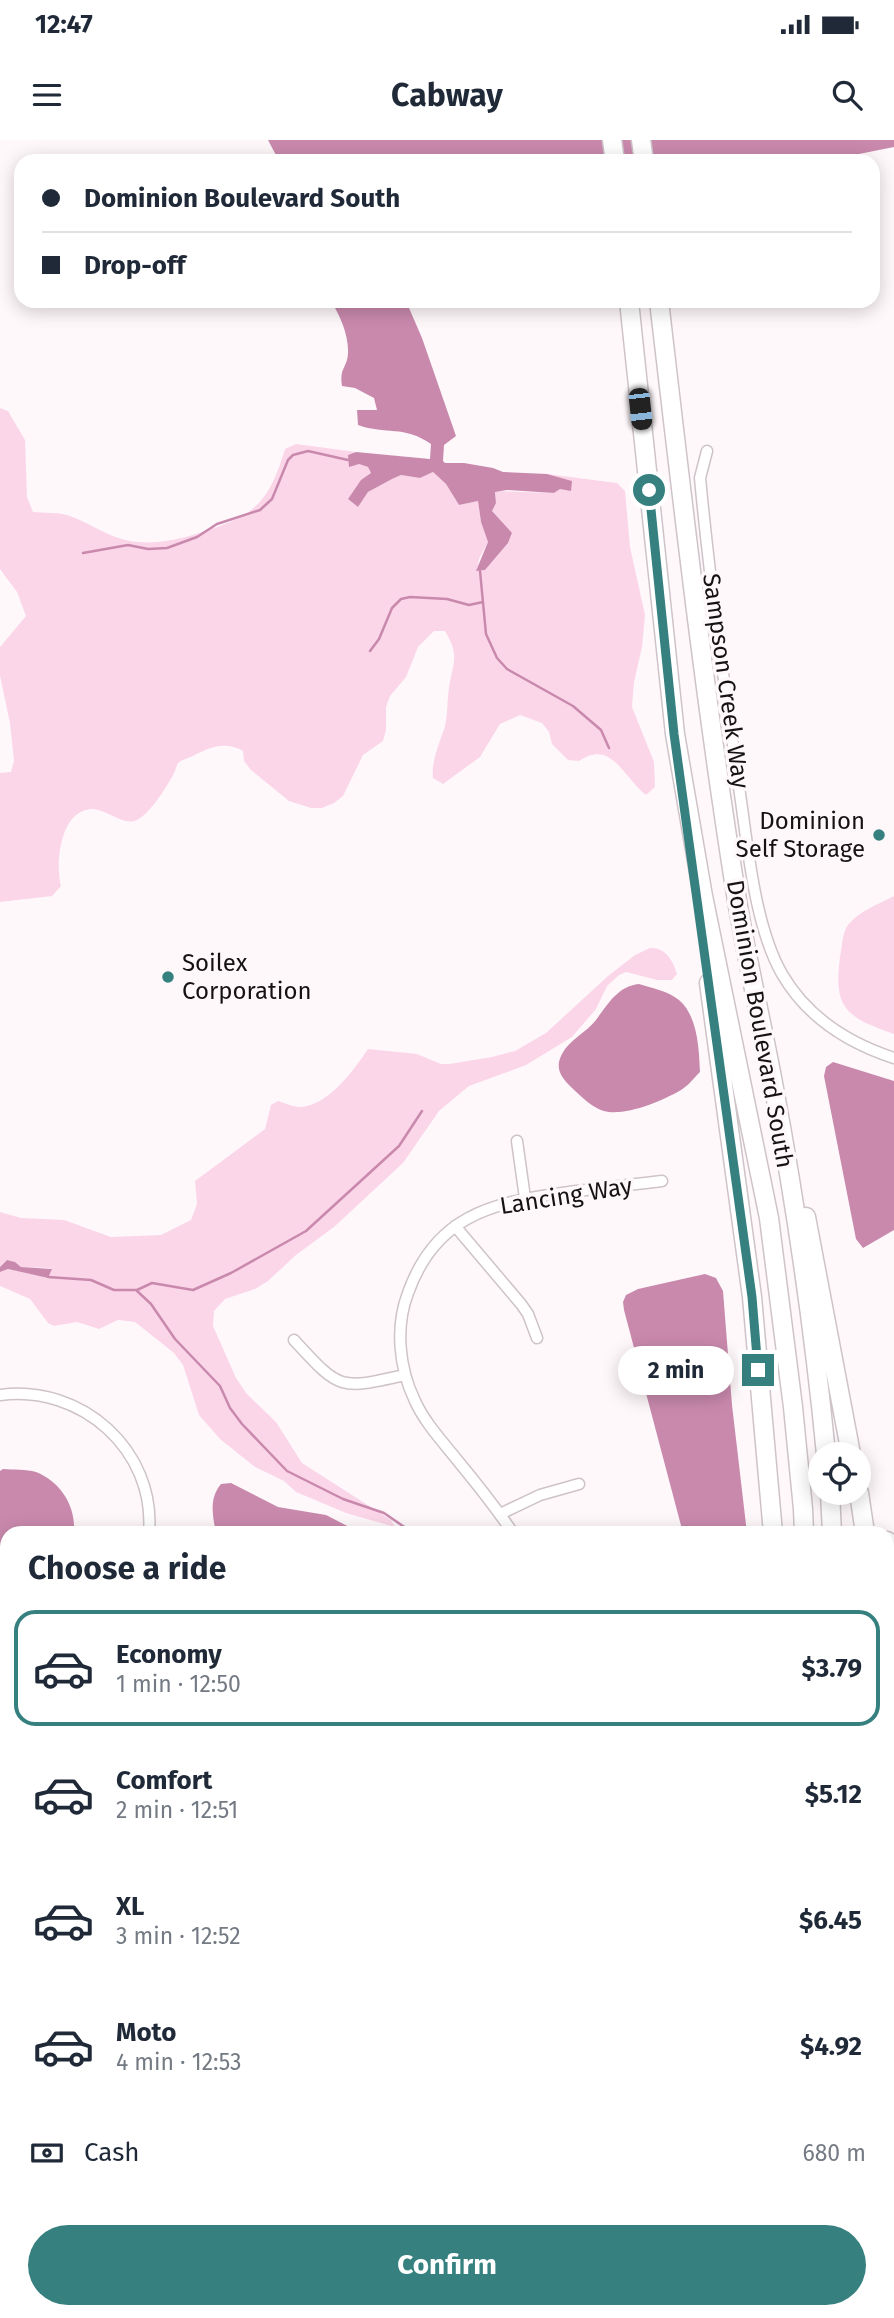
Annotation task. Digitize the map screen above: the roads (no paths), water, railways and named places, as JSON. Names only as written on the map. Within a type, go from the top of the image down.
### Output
[{"type":"highway","name":"Dominion Boulevard South","points":[[630,308],[674,734],[699,897],[769,1218],[804,1526]]},
{"type":"highway","name":"Dominion Boulevard South","points":[[660,308],[690,562],[736,891],[774,1087],[812,1331],[825,1442]]},
{"type":"highway","points":[[699,897],[752,1297],[774,1526]]},
{"type":"highway","points":[[774,1087],[805,1209],[849,1442]]},
{"type":"highway","points":[[831,1505],[832,1526]]},
{"type":"highway","points":[[860,1505],[864,1526]]},
{"type":"highway","points":[[863,1505],[874,1526]]},
{"type":"street","name":"Sampson Creek Way","points":[[707,451],[700,478],[724,687],[766,939],[790,986],[821,1020],[856,1043],[894,1058]]},
{"type":"street","points":[[517,1141],[525,1198]]},
{"type":"street","name":"Lancing Way","points":[[508,1526],[422,1414],[405,1375],[401,1357],[400,1332],[405,1300],[423,1260],[455,1226],[486,1209],[525,1198],[662,1181]]},
{"type":"street","points":[[455,1226],[521,1304],[537,1338]]},
{"type":"street","points":[[294,1340],[326,1375],[338,1381],[353,1385],[365,1384],[405,1375]]},
{"type":"street","points":[[0,1395],[26,1393],[56,1399],[85,1411],[108,1427],[131,1455],[141,1476],[149,1512],[149,1526]]},
{"type":"street","points":[[500,1514],[540,1495],[579,1484]]},
{"type":"waterway","points":[[83,553],[128,545],[148,549],[167,548],[197,537],[217,524],[260,510],[272,499],[288,460],[293,455],[308,451],[348,460]]},
{"type":"waterway","points":[[480,571],[486,634],[497,658],[507,669],[573,706],[601,730],[609,748]]},
{"type":"waterway","points":[[370,651],[379,639],[392,608],[401,599],[447,599],[469,605],[483,602]]},
{"type":"waterway","points":[[137,1290],[152,1283],[193,1290],[231,1273],[306,1231],[399,1146],[422,1111]]},
{"type":"waterway","points":[[48,1277],[91,1280],[114,1290],[136,1290],[151,1304],[175,1339],[220,1386],[230,1408],[242,1424],[287,1471],[343,1499],[384,1513],[403,1526]]},
{"type":"place","name":"Dominion Self Storage","points":[[879,835]]},
{"type":"place","name":"Soilex Corporation","points":[[168,977]]}]
